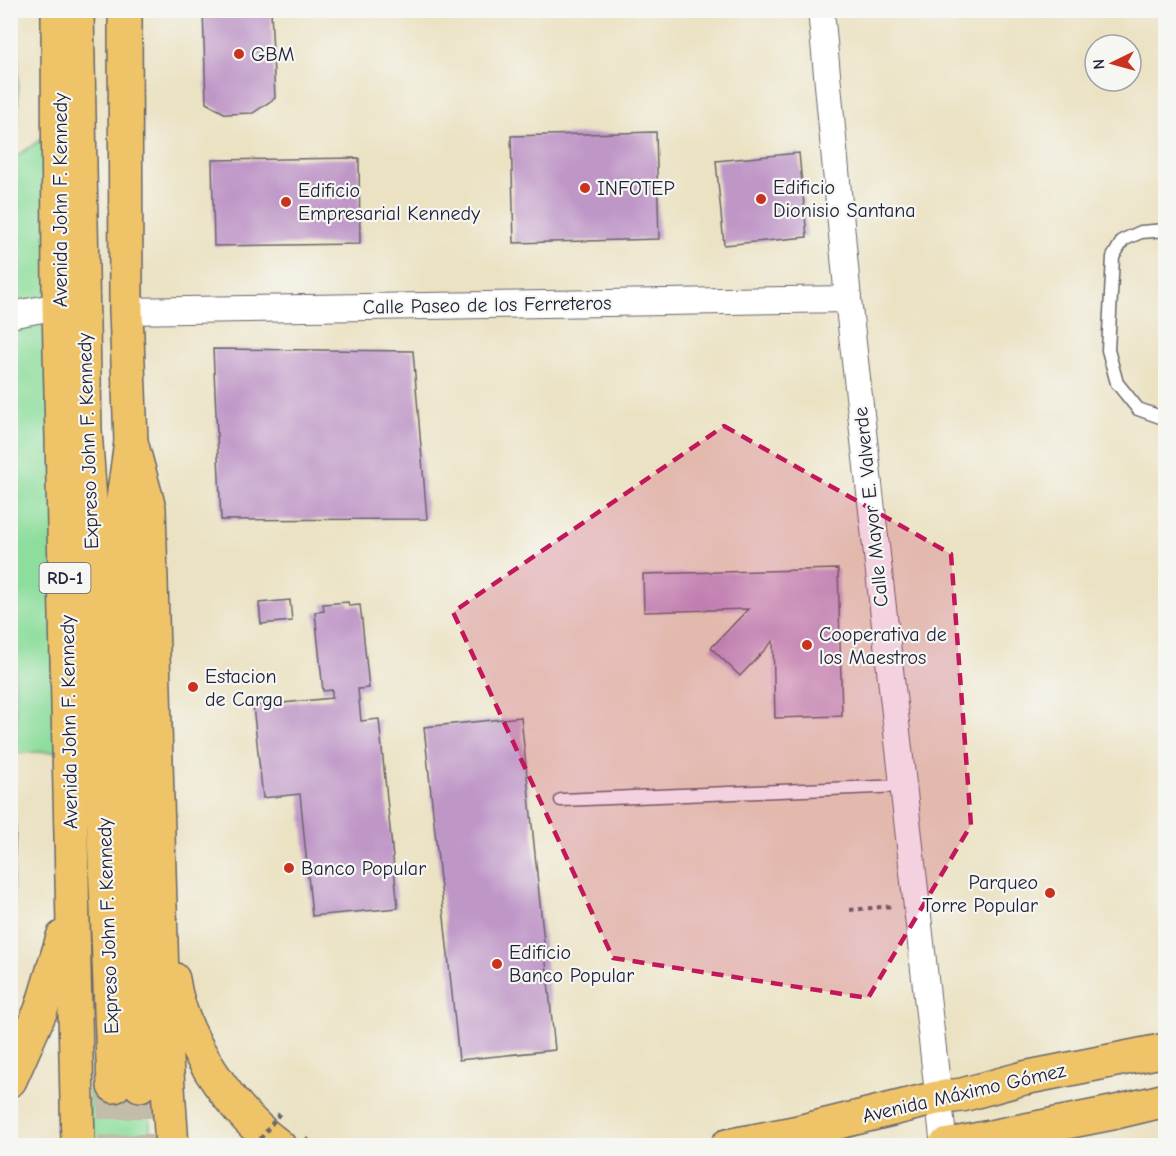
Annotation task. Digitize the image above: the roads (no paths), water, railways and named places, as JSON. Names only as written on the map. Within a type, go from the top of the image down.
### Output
[{"type":"main road","name":"Avenida John F. Kennedy","points":[[58,10],[59,306],[78,1146]]},
{"type":"main road","name":"Expreso John F. Kennedy","points":[[77,10],[85,430],[127,1085],[120,520],[131,442],[126,311],[125,10]]},
{"type":"main road","name":"RD-1","points":[[131,442],[149,507],[163,1015],[172,1146]]},
{"type":"main road","points":[[160,888],[174,985],[194,1042],[220,1087],[263,1134],[279,1146]]},
{"type":"main road","points":[[10,1080],[41,1011],[60,954],[72,891]]},
{"type":"main road","name":"Avenida Máximo Gómez","points":[[727,1146],[794,1133],[937,1098],[962,1095],[1024,1078],[1166,1050]]},
{"type":"main road","points":[[944,1146],[1166,1100]]},
{"type":"street","name":"Calle Mayor E. Valverde","points":[[821,10],[848,299],[944,1146]]},
{"type":"street","name":"Calle Paseo de los Ferreteros","points":[[126,311],[848,299]]},
{"type":"street","points":[[10,315],[59,306]]},
{"type":"lane","points":[[1166,230],[1141,232],[1123,240],[1113,257],[1108,350],[1117,383],[1138,409],[1166,419]]},
{"type":"lane","points":[[561,800],[902,786]]},
{"type":"tunnel","points":[[140,1085],[141,1146]]},
{"type":"tunnel","points":[[114,1086],[115,1146]]},
{"type":"place","name":"GBM","points":[[239,54]]},
{"type":"place","name":"INFOTEP","points":[[585,188]]},
{"type":"place","name":"Edificio Dionisio Santana","points":[[761,199]]},
{"type":"place","name":"Edificio Empresarial Kennedy","points":[[286,202]]},
{"type":"place","name":"Cooperativa de los Maestros","points":[[807,645]]},
{"type":"place","name":"Estacion de Carga","points":[[193,687]]},
{"type":"place","name":"Banco Popular","points":[[289,868]]},
{"type":"place","name":"Parqueo Torre Popular","points":[[1050,893]]},
{"type":"place","name":"Edificio Banco Popular","points":[[497,964]]}]
